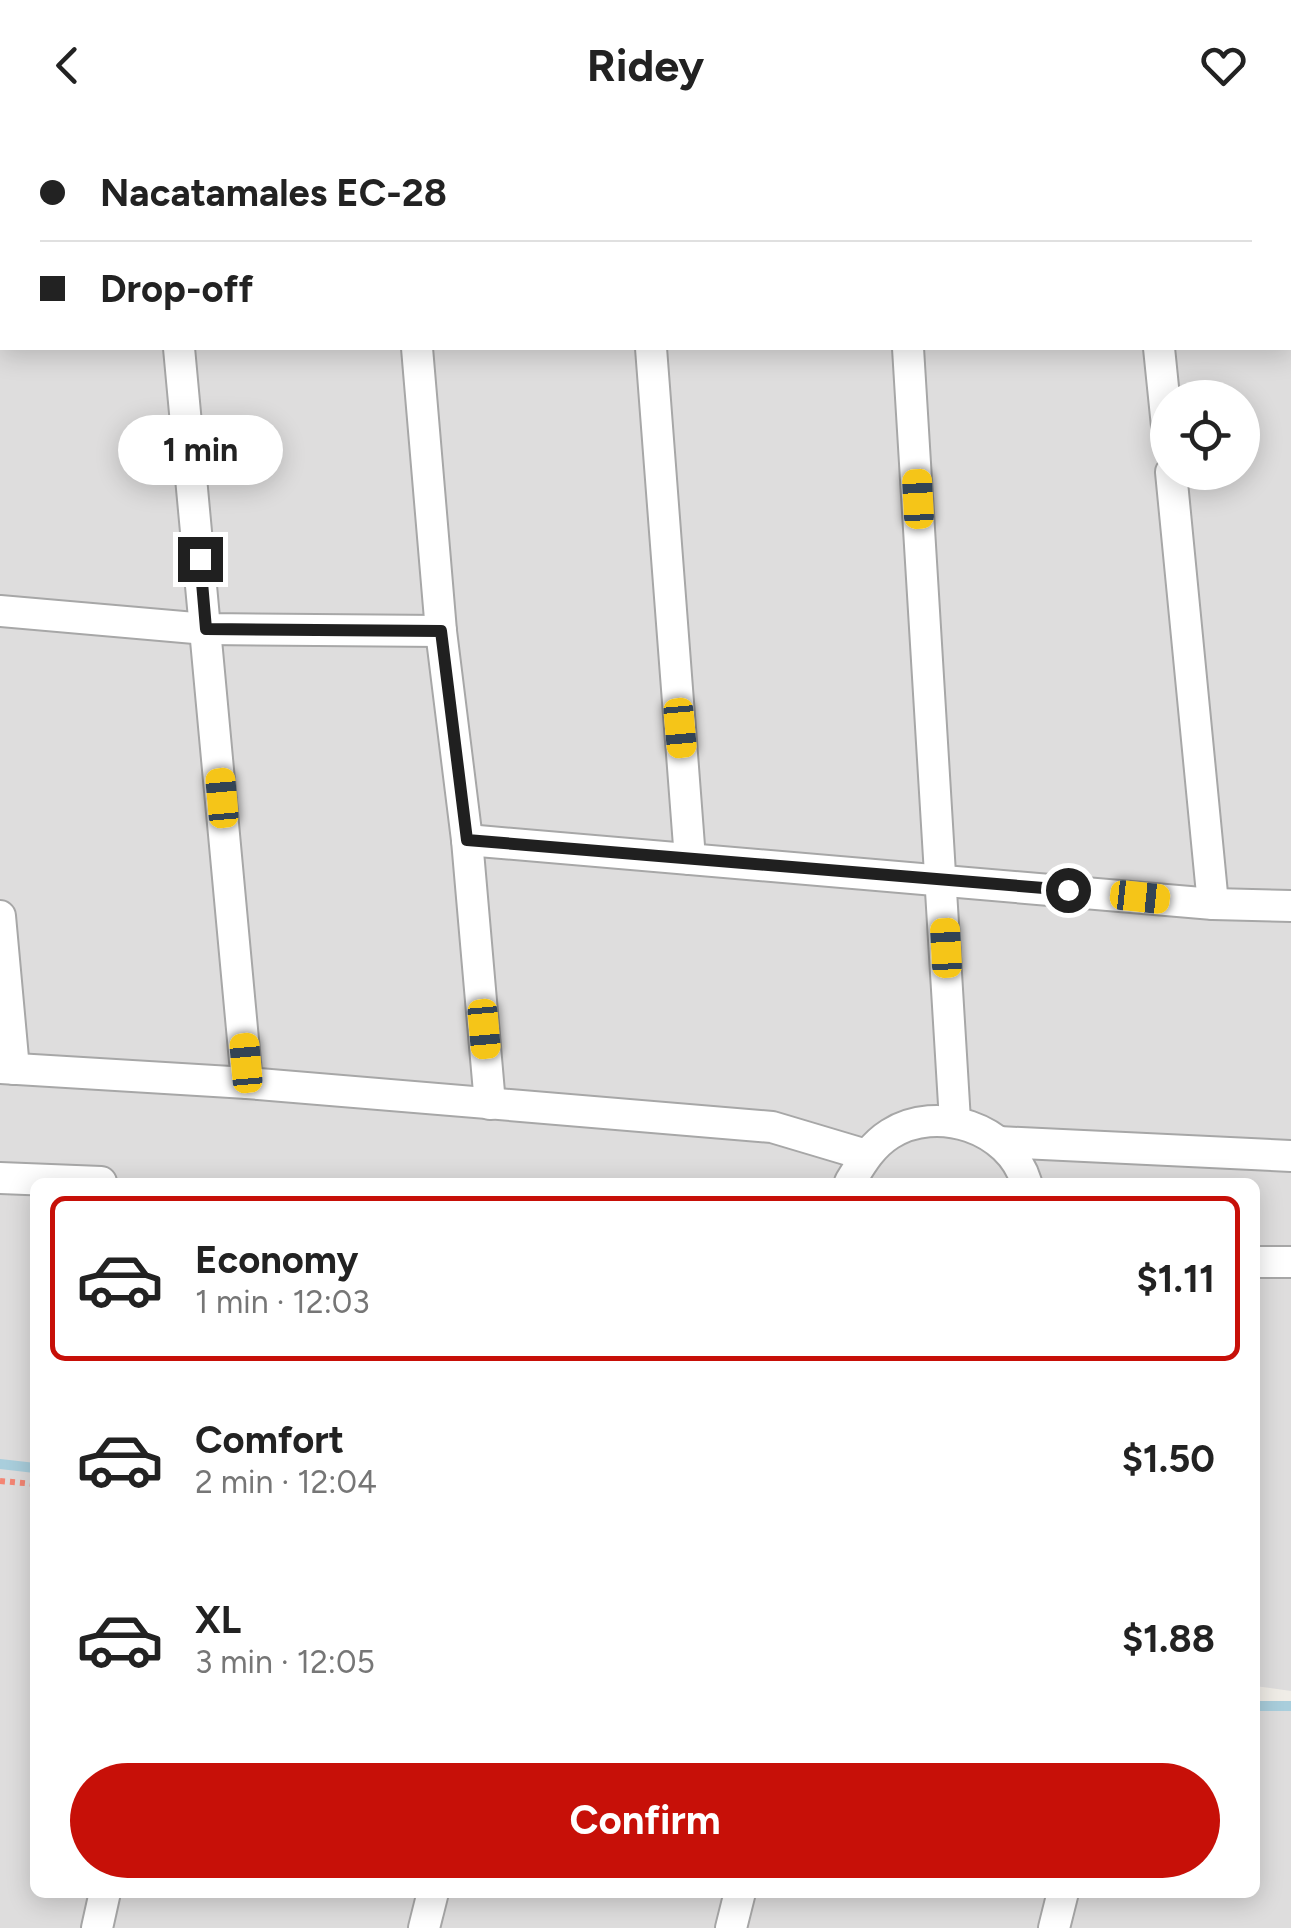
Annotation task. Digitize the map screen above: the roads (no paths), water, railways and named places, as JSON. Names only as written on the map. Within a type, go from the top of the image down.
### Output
[{"type":"street","points":[[179,350],[247,1083]]},
{"type":"street","points":[[417,350],[441,631],[467,840],[490,1104]]},
{"type":"street","points":[[651,350],[690,858]]},
{"type":"street","points":[[908,350],[955,1122]]},
{"type":"street","points":[[1159,350],[1162,380]]},
{"type":"street","points":[[1173,490],[1212,904]]},
{"type":"street","points":[[0,611],[206,629],[441,631]]},
{"type":"street","points":[[467,840],[1212,904],[1291,906]]},
{"type":"street","points":[[0,916],[7,1068],[247,1083],[772,1127],[866,1155]]},
{"type":"street","points":[[852,1178],[866,1155],[891,1133],[922,1122],[955,1122],[979,1129],[999,1142],[1025,1178]]},
{"type":"street","points":[[999,1142],[1291,1156]]},
{"type":"street","points":[[0,1178],[30,1179]]},
{"type":"street","points":[[1260,1262],[1291,1262]]},
{"type":"street","points":[[97,1928],[104,1898]]},
{"type":"street","points":[[424,1928],[432,1898]]},
{"type":"street","points":[[732,1928],[739,1898]]},
{"type":"street","points":[[1054,1928],[1062,1898]]},
{"type":"waterway","points":[[0,1464],[30,1467]]},
{"type":"waterway","points":[[1260,1706],[1291,1706]]}]
